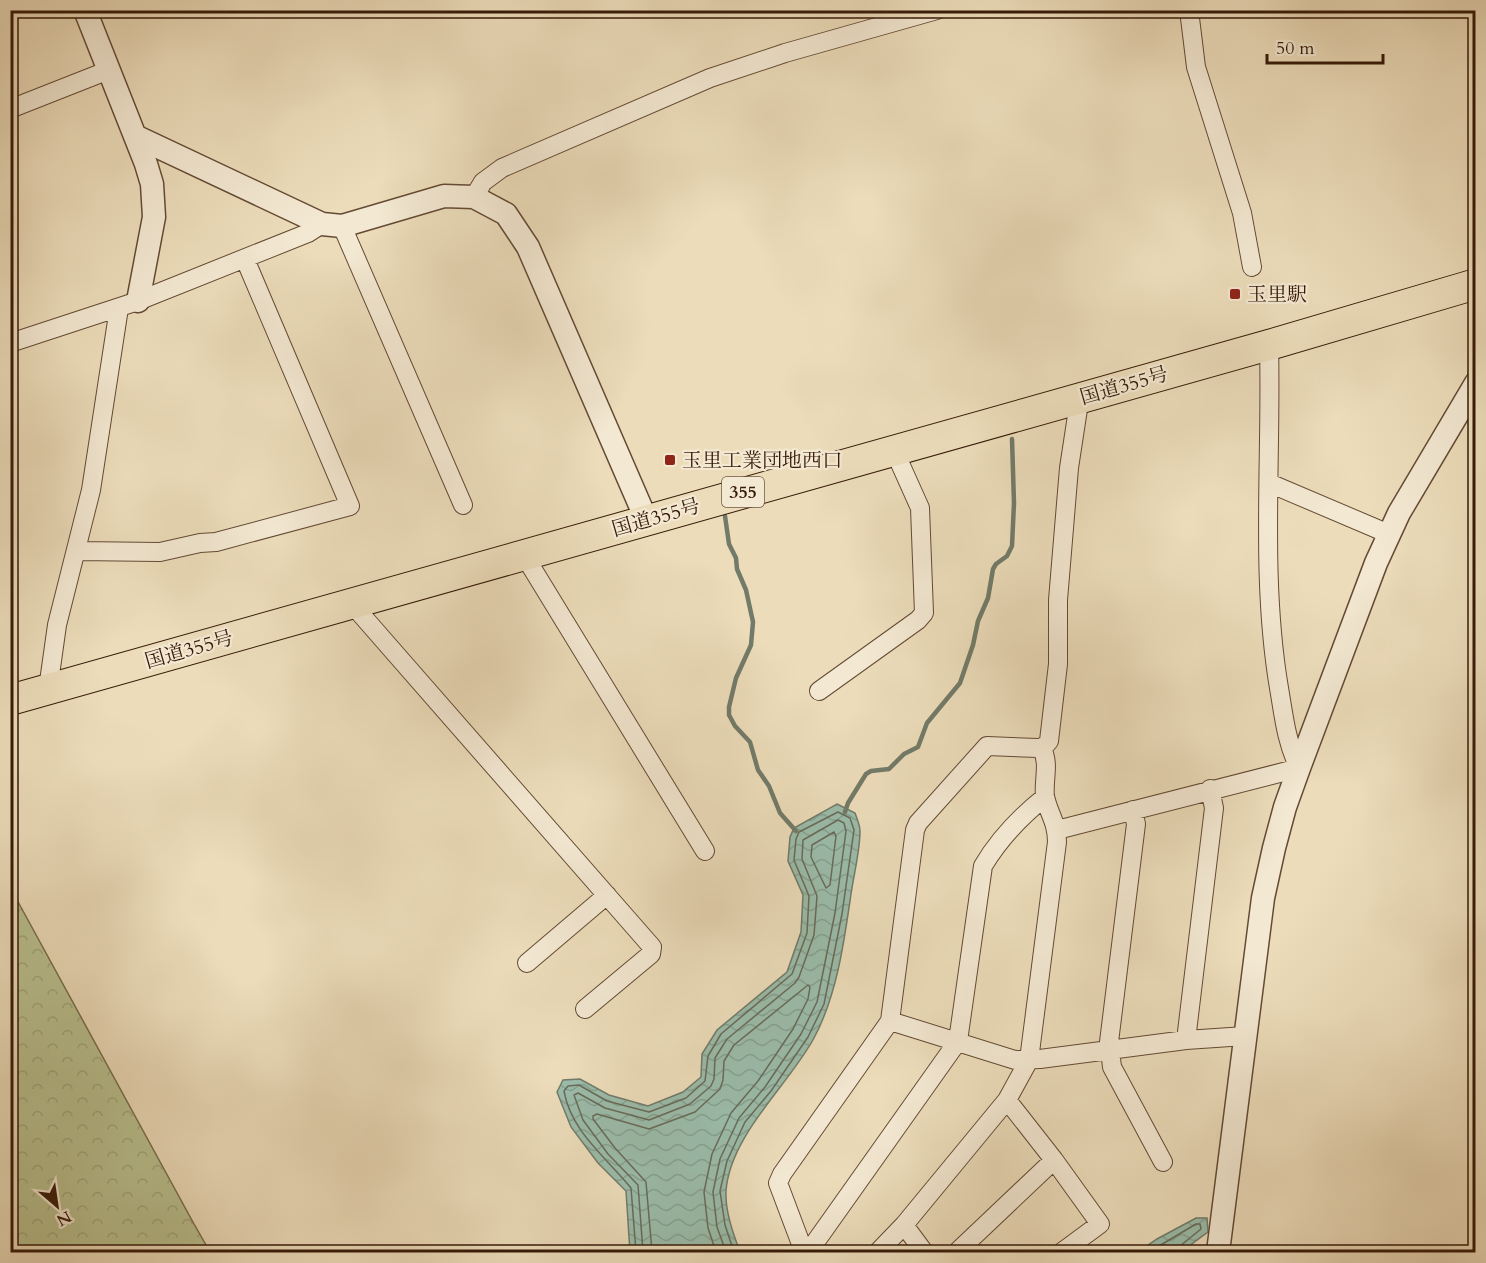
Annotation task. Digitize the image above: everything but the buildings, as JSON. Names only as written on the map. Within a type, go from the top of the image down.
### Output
[{"type":"highway","name":"国道355号","points":[[10,700],[1269,345],[1476,284]]},
{"type":"street","points":[[48,689],[57,625],[91,490],[129,304],[154,217],[152,184],[85,10]]},
{"type":"street","points":[[474,197],[483,182],[502,168],[710,78],[785,53],[937,10]]},
{"type":"street","points":[[1189,10],[1196,68],[1242,213],[1252,267]]},
{"type":"street","points":[[10,109],[108,70]]},
{"type":"street","points":[[135,136],[332,225],[463,506]]},
{"type":"street","points":[[10,343],[129,304],[332,225],[444,196],[474,197],[506,214],[528,247],[646,519]]},
{"type":"street","points":[[77,551],[160,552],[200,543],[216,542],[350,506],[245,259]]},
{"type":"street","points":[[1269,345],[1268,537],[1272,643],[1289,748],[1299,768]]},
{"type":"street","points":[[1218,1252],[1263,898],[1279,828],[1299,768],[1376,563],[1399,513],[1476,383]]},
{"type":"street","points":[[1042,750],[1049,741],[1059,664],[1059,589],[1077,399]]},
{"type":"street","points":[[819,691],[918,620],[924,613],[921,508],[894,450]]},
{"type":"street","points":[[1269,483],[1389,534]]},
{"type":"street","points":[[524,555],[705,851]]},
{"type":"street","points":[[352,604],[649,943],[651,954],[585,1009]]},
{"type":"street","points":[[878,1252],[904,1225],[1007,1100],[1029,1060],[1057,830],[1045,797],[1046,757],[1042,750],[987,747],[916,826],[890,1020],[779,1179],[778,1188],[803,1251],[814,1244],[958,1041],[983,866],[997,842],[1045,797]]},
{"type":"street","points":[[1057,830],[1299,768]]},
{"type":"street","points":[[1186,1040],[1214,808],[1210,789]]},
{"type":"street","points":[[1133,810],[1136,824],[1109,1042],[1112,1067],[1163,1162]]},
{"type":"street","points":[[527,963],[607,895]]},
{"type":"street","points":[[890,1020],[1015,1060],[1186,1040],[1245,1036]]},
{"type":"street","points":[[1007,1100],[1100,1224],[1062,1252]]},
{"type":"street","points":[[957,1252],[1054,1160]]},
{"type":"street","points":[[904,1225],[924,1252]]},
{"type":"green space","points":[[11,889],[194,1224],[210,1252],[11,1252]]},
{"type":"water","points":[[837,804],[855,813],[860,831],[846,931],[838,968],[828,1004],[814,1038],[749,1131],[730,1170],[726,1191],[727,1206],[740,1252],[630,1252],[626,1191],[598,1163],[571,1127],[557,1092],[563,1080],[580,1079],[609,1095],[648,1106],[683,1092],[701,1077],[702,1054],[717,1030],[787,972],[801,932],[803,895],[788,861],[790,837],[794,828]]},
{"type":"water","points":[[1196,1218],[1207,1218],[1208,1232],[1181,1252],[1138,1252],[1157,1239]]},
{"type":"waterway","points":[[845,812],[866,774],[871,771],[889,769],[904,754],[918,747],[927,723],[960,683],[973,645],[978,621],[988,598],[993,569],[1007,556],[1012,546],[1014,503],[1012,439]]},
{"type":"waterway","points":[[725,516],[729,544],[746,590],[753,622],[751,645],[736,678],[729,715],[735,726],[750,742],[758,770],[769,786],[780,813],[796,831]]},
{"type":"place","name":"玉里駅","points":[[1235,294]]},
{"type":"place","name":"玉里工業団地西口","points":[[670,460]]}]
